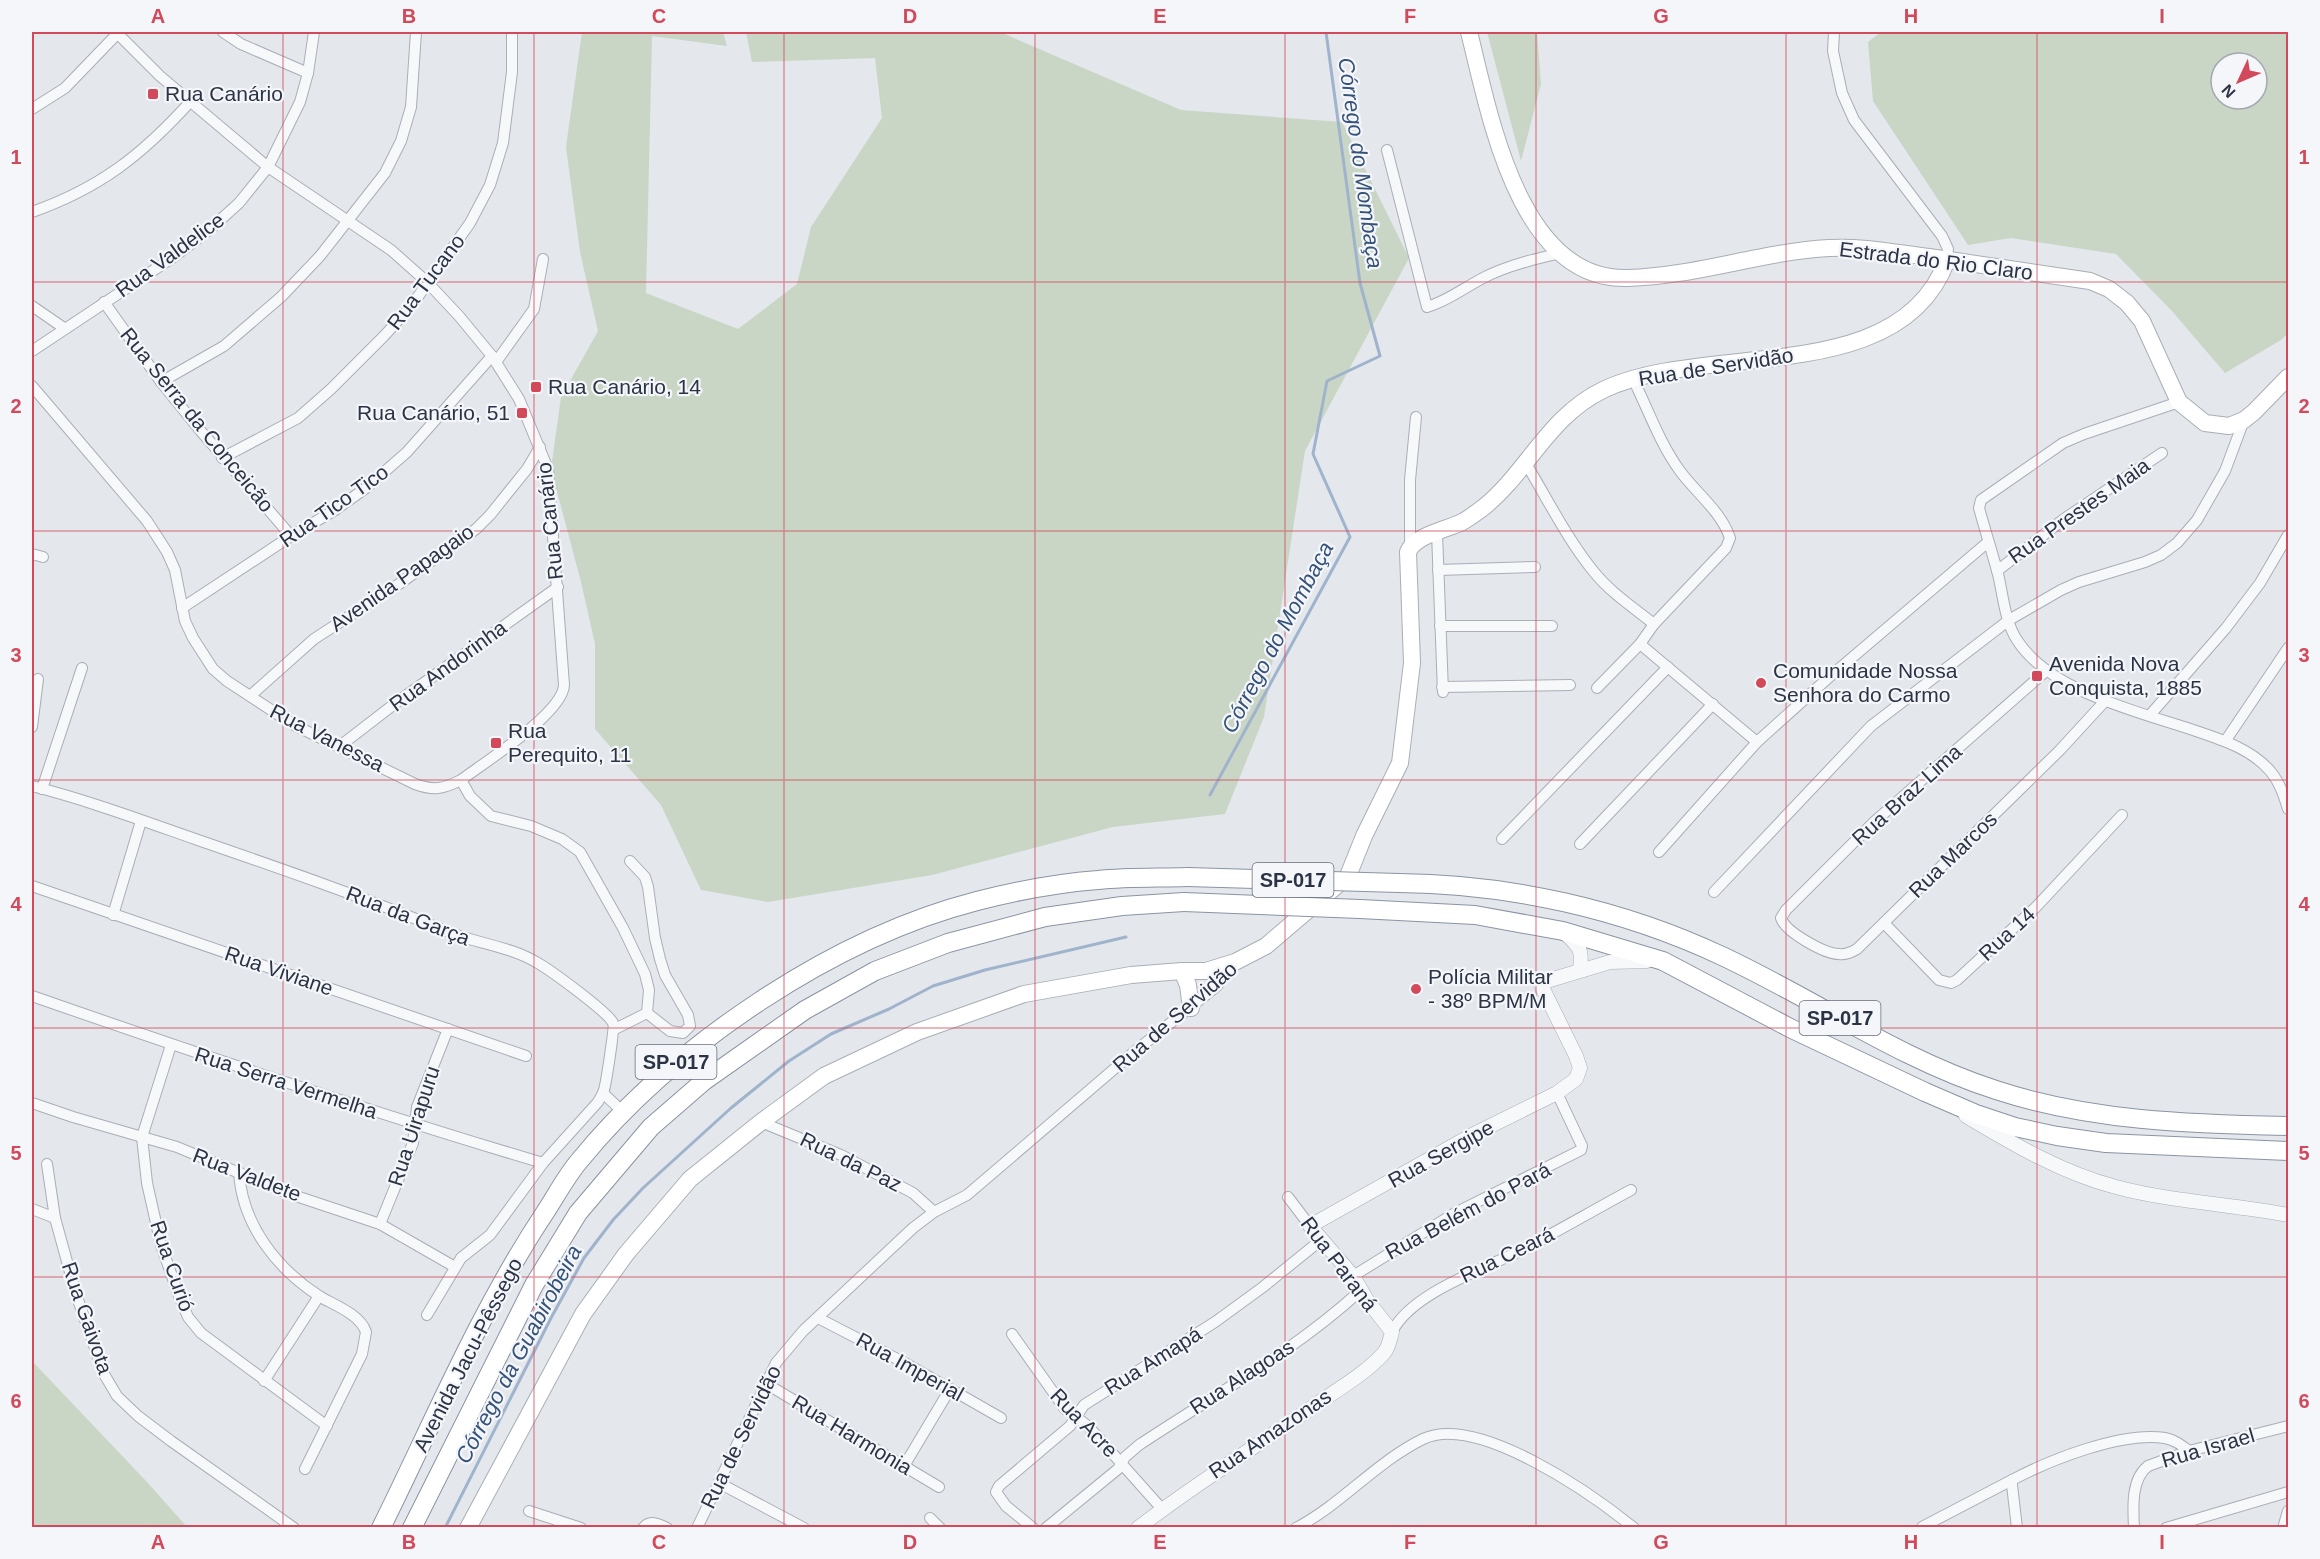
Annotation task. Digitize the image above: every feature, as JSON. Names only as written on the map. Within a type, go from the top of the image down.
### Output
[{"type":"highway","name":"Avenida Jacu-Pêssego","points":[[381,1527],[485,1312],[525,1243],[579,1161],[623,1112],[679,1060],[729,1022],[784,987],[844,953],[911,922],[976,901],[1038,888],[1098,880],[1188,877],[1433,884],[1512,893],[1615,914],[1661,929],[1724,956],[1921,1060],[1996,1090],[2104,1115],[2161,1121],[2289,1126]]},
{"type":"highway","name":"Avenida Jacu-Pêssego","points":[[412,1527],[534,1285],[578,1213],[651,1127],[704,1081],[805,1010],[875,971],[938,947],[1045,917],[1122,906],[1184,902],[1475,915],[1563,931],[1663,961],[1790,1028],[1925,1092],[1976,1114],[2015,1126],[2057,1136],[2106,1143],[2289,1151]]},
{"type":"main road","name":"Estrada do Rio Claro","points":[[1469,32],[1487,104],[1517,196],[1535,224],[1561,253],[1590,272],[1609,278],[1626,278],[1680,272],[1779,253],[1832,248],[1871,249],[2090,281],[2109,289],[2127,303],[2142,321],[2179,402],[2195,417],[2217,426],[2229,426],[2244,420]]},
{"type":"main road","name":"Rua de Servidão","points":[[1235,962],[1266,946],[1348,876],[1364,836],[1400,763],[1412,663],[1408,552],[1410,547],[1419,540],[1463,522],[1476,514],[1570,411],[1587,399],[1633,379],[1672,369],[1812,352],[1873,335],[1897,323],[1919,306],[1942,276],[1947,260]]},
{"type":"main road","points":[[2244,420],[2289,376]]},
{"type":"main road","points":[[468,1527],[583,1314],[626,1254],[690,1179],[761,1122],[824,1076],[917,1032],[1024,994],[1131,975],[1182,970],[1206,971],[1235,962]]},
{"type":"main road","points":[[1182,970],[1188,985],[1191,1008]]},
{"type":"street","points":[[32,109],[65,88],[117,32]]},
{"type":"street","name":"Rua Canário","points":[[117,32],[160,76],[268,167],[391,250],[427,282],[459,316],[494,359],[519,399],[548,470],[564,692],[547,715],[460,780]]},
{"type":"street","points":[[223,32],[241,45],[308,73]]},
{"type":"street","name":"Rua Valdelice","points":[[32,351],[165,263],[208,231],[239,203],[268,167],[300,102],[308,73],[314,32]]},
{"type":"street","points":[[161,382],[224,346],[282,297],[320,256],[385,173],[401,141],[411,107],[416,32]]},
{"type":"street","name":"Rua Tucano","points":[[222,458],[298,418],[331,389],[412,305],[470,223],[490,185],[503,143],[512,72],[512,32]]},
{"type":"street","points":[[1834,32],[1833,51],[1842,93],[1854,120],[1942,236],[1948,249],[1947,260]]},
{"type":"street","points":[[32,212],[83,191],[125,164],[148,146],[190,102]]},
{"type":"street","points":[[1387,150],[1427,307],[1509,266],[1561,253]]},
{"type":"street","name":"Rua Tico Tico","points":[[182,608],[291,536],[335,510],[389,469],[407,452],[494,359],[534,309],[543,259]]},
{"type":"street","name":"Rua Serra da Conceicão","points":[[104,302],[161,382],[222,458],[291,536]]},
{"type":"street","points":[[32,306],[64,328]]},
{"type":"street","points":[[1597,688],[1640,644],[1654,624],[1726,548],[1730,538],[1715,512],[1680,472],[1672,459],[1633,379]]},
{"type":"street","name":"Rua Vanessa","points":[[32,386],[147,521],[167,552],[176,570],[182,608],[193,638],[213,669],[294,725],[415,784],[435,790],[445,788],[460,780]]},
{"type":"street","points":[[2179,402],[2063,443],[1984,497],[1979,508],[2009,620],[2015,638],[2031,658],[2046,671],[2105,701],[2226,740],[2258,759],[2271,772],[2282,789],[2289,809]]},
{"type":"street","points":[[1410,547],[1410,480],[1416,417]]},
{"type":"street","points":[[1714,892],[1871,726],[2009,620],[2061,590],[2079,582],[2145,562],[2161,555],[2177,543],[2197,520],[2225,471],[2244,420]]},
{"type":"street","name":"Avenida Papagaio","points":[[250,696],[314,639],[399,584],[476,529],[526,469],[540,447]]},
{"type":"street","name":"Rua Prestes Maia","points":[[1997,570],[2064,519],[2162,453]]},
{"type":"street","points":[[1525,462],[1595,573],[1608,588],[1654,624]]},
{"type":"street","points":[[1437,532],[1442,689],[1570,685]]},
{"type":"street","points":[[2150,715],[2226,628],[2260,583],[2289,536]]},
{"type":"street","points":[[1659,852],[1757,742],[1827,679],[1988,542]]},
{"type":"street","points":[[32,554],[43,557]]},
{"type":"street","points":[[1438,570],[1535,567]]},
{"type":"street","name":"Rua Andorinha","points":[[340,746],[397,702],[558,588]]},
{"type":"street","points":[[1440,626],[1552,626]]},
{"type":"street","points":[[1640,644],[1757,742]]},
{"type":"street","points":[[2226,740],[2289,648]]},
{"type":"street","points":[[1502,839],[1668,667]]},
{"type":"street","points":[[37,787],[82,668]]},
{"type":"street","name":"Rua Braz Lima","points":[[1784,926],[1781,918],[1786,910],[1874,822],[2046,671]]},
{"type":"street","points":[[32,727],[38,679]]},
{"type":"street","name":"Rua Marcos","points":[[1784,926],[1838,955],[1857,949],[2051,758],[2105,701]]},
{"type":"street","points":[[1580,844],[1713,704]]},
{"type":"street","points":[[460,780],[470,796],[491,816],[531,826],[562,839],[580,852],[623,928],[645,974],[650,990],[648,1013]]},
{"type":"street","name":"Rua da Garça","points":[[37,787],[141,820],[534,961],[600,1009],[613,1023],[615,1029]]},
{"type":"street","name":"Rua 14","points":[[1884,923],[1939,980],[1951,983],[2035,908],[2122,815]]},
{"type":"street","points":[[113,915],[141,820]]},
{"type":"street","points":[[630,861],[646,882],[660,959],[665,975],[688,1015],[690,1026],[683,1033],[670,1031],[648,1013]]},
{"type":"street","name":"Rua Viviane","points":[[32,886],[526,1056]]},
{"type":"street","points":[[1563,931],[1580,947],[1582,957],[1580,970],[1610,962],[1663,961]]},
{"type":"street","name":"Rua de Servidão","points":[[696,1527],[765,1383],[776,1363],[803,1331],[905,1236],[934,1212],[968,1195],[1134,1052],[1217,986],[1235,962]]},
{"type":"street","name":"Rua Sergipe","points":[[1310,1226],[1472,1136],[1557,1093],[1572,1082],[1580,1074],[1580,1068],[1540,983],[1580,970]]},
{"type":"street","name":"Rua Serra Vermelha","points":[[32,996],[171,1045],[415,1125],[543,1163]]},
{"type":"street","points":[[427,1315],[461,1258],[490,1235],[543,1163],[585,1117],[603,1093],[615,1029],[648,1013]]},
{"type":"street","name":"Rua Uirapuru","points":[[380,1224],[413,1143],[417,1107],[448,1029]]},
{"type":"street","name":"Rua Curió","points":[[171,1045],[142,1137],[147,1184],[161,1245],[188,1317],[216,1346],[327,1426]]},
{"type":"street","points":[[1925,1092],[2047,1161],[2114,1186],[2150,1195],[2260,1209],[2289,1215]]},
{"type":"street","points":[[603,1093],[623,1112]]},
{"type":"street","name":"Rua Belém do Pará","points":[[1353,1276],[1455,1213],[1579,1152],[1582,1146],[1557,1093]]},
{"type":"street","name":"Rua Valdete","points":[[32,1102],[142,1137],[239,1172],[287,1193],[380,1224],[455,1268]]},
{"type":"street","name":"Rua da Paz","points":[[761,1122],[790,1132],[841,1155],[913,1193],[934,1212]]},
{"type":"street","name":"Rua Gaivota","points":[[46,1164],[55,1218],[76,1294],[104,1374],[117,1396],[138,1416],[171,1441],[294,1527]]},
{"type":"street","points":[[239,1172],[241,1197],[259,1235],[282,1266],[298,1282],[357,1318],[365,1328],[366,1336],[362,1354],[305,1469]]},
{"type":"street","name":"Rua Ceará","points":[[1392,1332],[1405,1313],[1435,1292],[1521,1250],[1630,1190]]},
{"type":"street","name":"Rua Paraná","points":[[1288,1197],[1321,1240],[1353,1276],[1392,1332]]},
{"type":"street","points":[[2260,1209],[2289,1207]]},
{"type":"street","points":[[32,1209],[55,1218]]},
{"type":"street","name":"Rua Amapá","points":[[1033,1527],[1006,1506],[996,1492],[1005,1481],[1070,1426],[1084,1405],[1215,1322],[1321,1240]]},
{"type":"street","name":"Rua Alagoas","points":[[1046,1527],[1118,1469],[1121,1462],[1139,1445],[1273,1358],[1330,1318],[1361,1290]]},
{"type":"street","points":[[264,1381],[319,1296]]},
{"type":"street","name":"Rua Imperial","points":[[818,1318],[1000,1418]]},
{"type":"street","name":"Rua Amazonas","points":[[1138,1527],[1228,1462],[1289,1424],[1360,1373],[1384,1352],[1392,1332]]},
{"type":"street","name":"Rua Acre","points":[[1012,1334],[1065,1409],[1088,1426],[1162,1509]]},
{"type":"street","name":"Rua Harmonia","points":[[765,1383],[939,1487]]},
{"type":"street","points":[[904,1466],[950,1389]]},
{"type":"street","name":"Rua Israel","points":[[2134,1527],[2136,1482],[2148,1466],[2189,1451],[2289,1426]]},
{"type":"street","points":[[1296,1527],[1329,1507],[1395,1456],[1423,1439],[1440,1433],[1477,1438],[1510,1450],[1597,1498],[1634,1527]]},
{"type":"street","points":[[1922,1527],[2053,1461],[2118,1441],[2150,1437],[2166,1438],[2178,1442],[2189,1451]]},
{"type":"street","points":[[2012,1480],[2017,1527]]},
{"type":"street","points":[[719,1483],[804,1527]]},
{"type":"street","points":[[2166,1527],[2289,1492]]},
{"type":"street","points":[[529,1511],[581,1527]]},
{"type":"street","points":[[2283,1527],[2289,1511]]},
{"type":"street","points":[[930,1518],[940,1527]]},
{"type":"street","points":[[643,1527],[655,1522],[667,1527]]},
{"type":"green space","points":[[582,32],[723,32],[727,46],[652,36],[646,293],[738,329],[797,284],[811,227],[882,118],[875,58],[752,62],[746,32],[1000,32],[1181,110],[1342,122],[1409,258],[1305,451],[1264,717],[1225,814],[1113,827],[932,875],[768,902],[701,890],[661,805],[595,729],[595,644],[551,469],[561,397],[598,331],[580,252],[566,147]]},
{"type":"green space","points":[[1487,32],[1537,32],[1541,84],[1521,161]]},
{"type":"green space","points":[[1881,32],[2288,32],[2288,333],[2281,340],[2225,373],[2171,310],[2116,254],[2011,238],[1968,245],[1873,101],[1868,42]]},
{"type":"green space","points":[[32,1361],[146,1481],[187,1527],[32,1527]]},
{"type":"waterway","name":"Córrego do Mombaça","points":[[1210,795],[1350,537],[1313,454],[1327,381],[1380,356],[1360,283],[1326,32]]},
{"type":"waterway","name":"Córrego da Guabirobeira","points":[[445,1528],[551,1318],[584,1258],[613,1220],[643,1188],[731,1108],[789,1061],[831,1034],[889,1009],[933,986],[985,970],[1126,937]]},
{"type":"place","name":"Rua Canário","points":[[153,94]]},
{"type":"place","name":"Rua Canário, 14","points":[[536,387]]},
{"type":"place","name":"Rua Canário, 51","points":[[522,413]]},
{"type":"place","name":"Avenida Nova Conquista, 1885","points":[[2037,676]]},
{"type":"place","name":"Comunidade Nossa Senhora do Carmo","points":[[1761,683]]},
{"type":"place","name":"Rua Perequito, 11","points":[[496,743]]},
{"type":"place","name":"Polícia Militar - 38º BPM/M","points":[[1416,989]]}]
